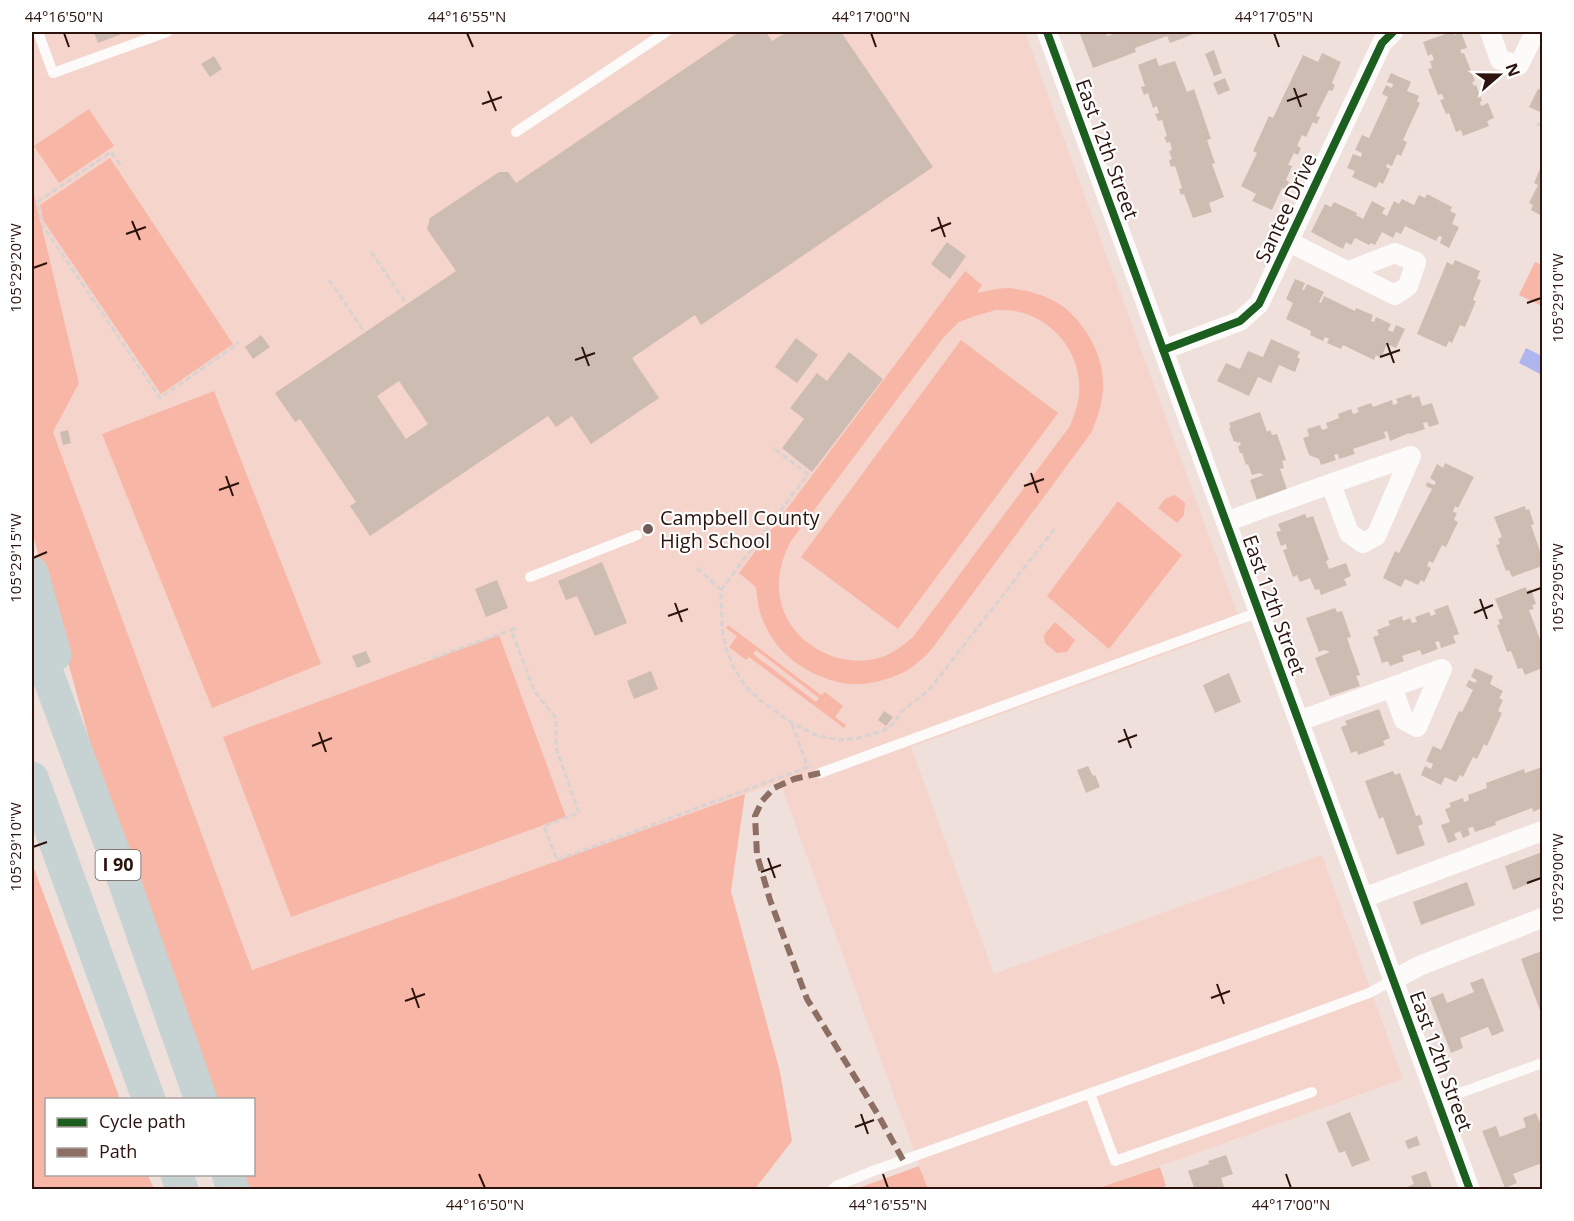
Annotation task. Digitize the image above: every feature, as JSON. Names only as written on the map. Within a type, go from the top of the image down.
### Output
[{"type":"highway","name":"I 90","points":[[32,573],[122,875]]},
{"type":"highway","name":"I 90","points":[[32,633],[122,875],[200,1098]]},
{"type":"highway","name":"I 90","points":[[32,778],[148,1098]]},
{"type":"highway","name":"I 90","points":[[32,802],[123,1026]]},
{"type":"street","name":"East 12th Street","points":[[1047,32],[1470,1190]]},
{"type":"street","name":"Santee Drive","points":[[1163,350],[1240,321],[1259,304],[1382,43],[1392,32]]},
{"type":"street","points":[[1490,32],[1500,60],[1519,65],[1535,32]]},
{"type":"street","points":[[1289,242],[1349,271]]},
{"type":"street","points":[[1226,522],[1341,480],[1411,456],[1376,536],[1363,543],[1349,533],[1331,484]]},
{"type":"street","points":[[1299,721],[1392,687]]},
{"type":"street","points":[[1363,898],[1542,831]]},
{"type":"street","points":[[1394,980],[1419,966],[1542,918]]},
{"type":"lane","points":[[38,32],[53,73],[167,32]]},
{"type":"lane","points":[[516,132],[666,32]]},
{"type":"lane","points":[[530,577],[637,535]]},
{"type":"lane","points":[[820,773],[1259,612]]},
{"type":"lane","points":[[832,1190],[836,1186],[873,1170],[1368,993],[1394,980]]},
{"type":"lane","points":[[1438,1101],[1542,1063]]},
{"type":"lane","points":[[1090,1094],[1115,1161],[1312,1092]]},
{"type":"path","points":[[1537,124],[1542,125]]},
{"type":"path","points":[[120,165],[111,152],[37,202],[43,226],[160,398],[239,342]]},
{"type":"path","points":[[371,252],[407,304]]},
{"type":"path","points":[[329,280],[365,333]]},
{"type":"path","points":[[772,447],[808,474],[721,590],[722,628],[726,648],[745,686],[792,723],[818,736],[839,740],[858,738],[883,730],[894,723],[902,711],[929,690],[1056,527]]},
{"type":"path","points":[[697,568],[721,590]]},
{"type":"path","points":[[433,658],[516,628]]},
{"type":"path","points":[[511,630],[535,692],[556,718],[556,748],[579,813],[544,826],[557,860],[808,768],[792,723]]},
{"type":"shaded area","name":"Campbell County High School","points":[[32,32],[1025,32],[1242,626],[911,747],[994,974],[1322,855],[1403,1079],[1096,1189],[928,1189],[780,782],[252,970],[53,432],[79,383],[32,185]]},
{"type":"shaded area","points":[[89,109],[114,146],[59,183],[34,146]]},
{"type":"shaded area","points":[[110,158],[233,344],[161,394],[43,220],[40,205]]},
{"type":"shaded area","points":[[32,185],[79,383],[53,432],[252,970],[745,794],[731,891],[780,1072],[792,1141],[755,1189],[249,1189],[243,1176],[255,1176],[255,1098],[216,1098],[106,800],[32,532]]},
{"type":"shaded area","points":[[1535,262],[1542,265],[1542,306],[1519,295]]},
{"type":"shaded area","points":[[965,271],[982,285],[977,293],[1009,288],[1038,294],[1065,308],[1081,324],[1098,355],[1103,378],[1100,406],[1091,433],[931,650],[914,666],[902,673],[873,683],[857,684],[830,680],[806,669],[777,645],[764,623],[756,587],[739,573]],"holes":[[[996,310],[1015,311],[1042,321],[1063,341],[1071,353],[1079,380],[1079,395],[1070,426],[913,637],[882,657],[864,660],[847,660],[814,648],[801,637],[782,608],[779,577],[783,558],[791,541],[943,338],[959,322]]]},
{"type":"shaded area","points":[[961,340],[1058,413],[898,629],[801,557]]},
{"type":"shaded area","points":[[214,391],[321,664],[212,708],[102,434]]},
{"type":"shaded area","points":[[1175,495],[1185,503],[1184,515],[1177,523],[1158,508],[1165,499]]},
{"type":"shaded area","points":[[1118,501],[1182,555],[1109,649],[1047,596]]},
{"type":"shaded area","points":[[1055,622],[1075,640],[1067,652],[1057,653],[1045,643],[1044,635]]},
{"type":"shaded area","points":[[728,625],[821,695],[825,692],[843,706],[835,717],[846,725],[844,728],[749,657],[746,660],[729,647],[737,636],[726,628]],"holes":[[[756,650],[819,698],[816,702],[753,654]]]},
{"type":"shaded area","points":[[499,635],[566,817],[291,917],[223,737]]},
{"type":"shaded area","points":[[32,863],[120,1098],[45,1098],[45,1176],[148,1176],[154,1189],[32,1189]]},
{"type":"shaded area","points":[[919,1166],[928,1189],[856,1189],[864,1186]]},
{"type":"shaded area","points":[[1160,1167],[1166,1186],[1156,1189],[1096,1189]]},
{"type":"water","points":[[1526,348],[1542,356],[1542,375],[1519,363]]},
{"type":"building","points":[[94,32],[127,32],[98,43]]},
{"type":"building","points":[[739,32],[766,32],[772,41],[787,32],[841,32],[933,167],[701,325],[695,315],[632,358],[659,398],[591,444],[572,416],[556,427],[548,416],[370,536],[350,506],[356,502],[300,419],[295,422],[275,393],[456,271],[427,229],[430,218],[499,172],[508,172],[516,183]],"holes":[[[399,381],[428,424],[406,439],[377,396]]]},
{"type":"building","points":[[1106,32],[1107,36],[1113,34],[1112,32],[1199,32],[1170,43],[1167,36],[1135,48],[1136,52],[1093,68],[1080,34]]},
{"type":"building","points":[[1451,32],[1455,35],[1461,32],[1467,48],[1460,50],[1462,54],[1464,53],[1475,81],[1472,82],[1474,86],[1476,85],[1482,101],[1481,106],[1488,103],[1494,118],[1487,121],[1489,126],[1463,136],[1461,130],[1456,132],[1449,113],[1446,114],[1440,100],[1444,99],[1442,94],[1438,95],[1428,69],[1432,68],[1430,61],[1434,60],[1432,54],[1428,56],[1423,42]]},
{"type":"building","points":[[1214,50],[1222,73],[1214,76],[1205,54]]},
{"type":"building","points":[[1322,53],[1341,62],[1332,83],[1335,85],[1332,91],[1329,90],[1316,116],[1320,117],[1317,124],[1313,122],[1306,137],[1302,135],[1297,146],[1301,148],[1298,155],[1294,153],[1288,165],[1292,166],[1286,180],[1289,182],[1286,189],[1282,188],[1272,210],[1252,201],[1256,194],[1241,186],[1257,153],[1253,151],[1269,116],[1273,118],[1303,55],[1318,62]]},
{"type":"building","points":[[214,56],[222,69],[210,77],[201,64]]},
{"type":"building","points":[[1156,58],[1159,66],[1175,61],[1187,92],[1194,89],[1211,139],[1207,140],[1215,163],[1212,164],[1224,197],[1209,203],[1212,212],[1193,218],[1184,194],[1181,195],[1179,189],[1182,188],[1175,166],[1171,167],[1169,160],[1172,159],[1169,151],[1172,150],[1170,142],[1167,143],[1164,137],[1167,136],[1162,120],[1158,121],[1155,114],[1159,113],[1157,106],[1153,108],[1148,93],[1144,95],[1141,87],[1145,86],[1138,65]]},
{"type":"building","points":[[1391,73],[1411,82],[1407,91],[1419,96],[1417,101],[1420,103],[1403,140],[1407,142],[1401,156],[1397,154],[1392,166],[1387,164],[1386,167],[1390,169],[1383,184],[1379,182],[1376,188],[1352,177],[1355,171],[1347,168],[1353,154],[1361,157],[1362,153],[1355,150],[1362,135],[1369,138],[1388,97],[1382,94],[1386,85],[1392,88],[1393,84],[1387,82]]},
{"type":"building","points":[[1225,78],[1230,90],[1218,95],[1213,83]]},
{"type":"building","points":[[1538,89],[1542,90],[1542,113],[1529,107]]},
{"type":"building","points":[[1540,169],[1542,170],[1542,216],[1531,210],[1533,205],[1529,203],[1538,185],[1534,183]]},
{"type":"building","points":[[1427,194],[1452,207],[1450,211],[1456,214],[1452,224],[1459,227],[1449,248],[1440,243],[1442,237],[1439,236],[1436,241],[1405,226],[1401,234],[1396,232],[1393,238],[1382,232],[1375,245],[1371,243],[1369,245],[1355,238],[1351,245],[1346,242],[1343,249],[1311,232],[1325,204],[1331,207],[1334,202],[1357,213],[1356,215],[1363,219],[1372,201],[1385,208],[1382,213],[1387,216],[1394,201],[1399,204],[1402,199],[1414,205],[1419,195],[1425,198]]},
{"type":"building","points":[[947,242],[966,256],[950,279],[931,264]]},
{"type":"building","points":[[1455,260],[1480,271],[1477,279],[1481,280],[1473,300],[1476,301],[1465,327],[1460,325],[1452,343],[1449,341],[1446,347],[1417,334],[1447,262],[1453,265]]},
{"type":"building","points":[[1295,279],[1305,283],[1302,290],[1307,284],[1324,292],[1319,302],[1321,303],[1324,296],[1355,311],[1356,308],[1373,315],[1371,321],[1374,322],[1376,317],[1391,324],[1388,330],[1393,332],[1396,325],[1405,329],[1396,348],[1387,344],[1381,358],[1376,355],[1374,360],[1343,345],[1341,349],[1327,343],[1329,339],[1325,337],[1323,341],[1310,335],[1311,331],[1286,319],[1293,303],[1286,299]]},
{"type":"building","points":[[261,335],[270,347],[253,359],[245,347]]},
{"type":"building","points":[[796,338],[818,355],[797,383],[775,367]]},
{"type":"building","points":[[1271,339],[1300,352],[1295,372],[1279,365],[1271,383],[1258,377],[1249,396],[1217,381],[1226,363],[1240,369],[1248,351],[1263,357]]},
{"type":"building","points":[[849,352],[883,379],[812,472],[782,448],[804,419],[790,408],[817,373],[827,381]]},
{"type":"building","points":[[1411,394],[1412,398],[1419,396],[1422,406],[1432,403],[1439,424],[1429,427],[1427,422],[1423,423],[1425,429],[1390,441],[1387,431],[1384,432],[1386,438],[1353,449],[1355,454],[1339,459],[1338,454],[1334,455],[1336,460],[1321,465],[1319,459],[1309,455],[1303,438],[1309,436],[1307,429],[1320,425],[1322,430],[1328,428],[1326,423],[1339,418],[1338,414],[1351,409],[1353,414],[1359,412],[1357,408],[1371,403],[1373,407],[1392,400],[1393,405],[1398,403],[1396,399]]},
{"type":"building","points":[[1260,412],[1267,432],[1270,430],[1272,435],[1277,434],[1286,460],[1282,461],[1284,468],[1280,469],[1287,489],[1257,500],[1250,480],[1264,475],[1259,473],[1252,475],[1240,453],[1238,446],[1241,445],[1240,442],[1234,442],[1229,423]]},
{"type":"building","points":[[68,430],[71,443],[63,445],[60,432]]},
{"type":"building","points":[[1445,463],[1474,477],[1458,508],[1455,506],[1453,512],[1457,513],[1454,520],[1458,522],[1446,547],[1442,545],[1433,563],[1429,561],[1427,566],[1431,568],[1424,582],[1421,580],[1418,585],[1405,579],[1401,587],[1383,578],[1395,551],[1399,553],[1432,489],[1426,486],[1427,482],[1434,485],[1436,482],[1430,478],[1437,464],[1443,468]]},
{"type":"building","points":[[1525,506],[1526,510],[1529,509],[1534,524],[1531,525],[1542,557],[1540,558],[1542,566],[1512,577],[1509,570],[1506,571],[1496,545],[1500,544],[1498,539],[1502,537],[1494,517]]},
{"type":"building","points":[[1305,514],[1307,518],[1313,516],[1329,560],[1326,561],[1329,569],[1346,563],[1351,576],[1344,579],[1347,585],[1321,595],[1319,589],[1315,590],[1310,578],[1300,582],[1297,575],[1293,577],[1283,550],[1287,549],[1286,544],[1281,546],[1276,532],[1281,531],[1278,524]]},
{"type":"building","points":[[602,562],[627,623],[595,636],[577,596],[566,600],[558,581]]},
{"type":"building","points":[[497,580],[508,608],[486,617],[475,589]]},
{"type":"building","points":[[1526,587],[1527,591],[1531,589],[1536,604],[1532,605],[1534,609],[1529,610],[1542,645],[1542,668],[1525,675],[1522,668],[1518,669],[1511,651],[1507,652],[1497,625],[1500,624],[1498,620],[1503,618],[1495,599]]},
{"type":"building","points":[[1448,605],[1459,634],[1453,636],[1456,643],[1441,648],[1439,641],[1435,642],[1438,649],[1422,655],[1420,650],[1402,656],[1404,661],[1390,666],[1388,661],[1382,663],[1373,637],[1379,635],[1377,630],[1390,625],[1388,621],[1402,616],[1403,621],[1410,618],[1412,623],[1417,622],[1415,617],[1429,612],[1431,616],[1436,614],[1434,610]]},
{"type":"building","points":[[1335,608],[1337,612],[1342,611],[1351,637],[1347,638],[1360,675],[1356,676],[1360,686],[1330,696],[1315,658],[1330,652],[1324,650],[1319,652],[1306,618]]},
{"type":"building","points":[[366,651],[371,662],[357,668],[352,656]]},
{"type":"building","points":[[1475,668],[1493,676],[1490,684],[1503,691],[1499,698],[1503,700],[1498,711],[1502,713],[1487,746],[1484,744],[1477,759],[1473,757],[1463,777],[1460,775],[1456,782],[1445,777],[1441,785],[1421,775],[1425,766],[1431,769],[1433,764],[1426,761],[1433,746],[1441,750],[1459,711],[1462,712],[1473,690],[1466,686],[1469,680],[1475,683],[1477,680],[1471,677]]},
{"type":"building","points":[[651,671],[658,689],[634,699],[627,681]]},
{"type":"building","points":[[1229,673],[1241,702],[1215,713],[1203,685]]},
{"type":"building","points":[[1379,709],[1390,738],[1383,741],[1385,745],[1358,755],[1357,751],[1351,753],[1341,727],[1347,725],[1345,721]]},
{"type":"building","points":[[884,711],[893,717],[886,726],[878,720]]},
{"type":"building","points":[[1088,766],[1100,787],[1086,793],[1077,770]]},
{"type":"building","points":[[1542,767],[1542,808],[1533,812],[1532,808],[1475,832],[1473,827],[1468,828],[1470,835],[1463,838],[1460,831],[1454,834],[1457,840],[1448,843],[1441,825],[1450,822],[1445,809],[1451,807],[1449,803],[1463,798],[1464,802],[1469,800],[1468,795],[1487,788],[1486,783],[1524,769],[1525,773]]},
{"type":"building","points":[[1393,771],[1395,775],[1400,773],[1416,816],[1420,815],[1423,824],[1418,826],[1425,845],[1397,855],[1383,817],[1379,819],[1365,781]]},
{"type":"building","points":[[1542,852],[1542,879],[1513,890],[1505,866]]},
{"type":"building","points":[[1467,882],[1475,905],[1421,925],[1413,902]]},
{"type":"building","points":[[1542,951],[1542,1016],[1521,959]]},
{"type":"building","points":[[1483,978],[1504,1031],[1492,1036],[1488,1027],[1460,1038],[1463,1048],[1451,1053],[1430,998],[1443,993],[1447,1003],[1474,992],[1470,983]]},
{"type":"building","points":[[1350,1112],[1370,1160],[1352,1167],[1345,1151],[1339,1153],[1326,1122]]},
{"type":"building","points":[[1536,1113],[1542,1128],[1542,1163],[1513,1174],[1517,1183],[1505,1188],[1482,1131],[1496,1126],[1500,1137],[1526,1127],[1523,1118]]},
{"type":"building","points":[[1417,1136],[1420,1145],[1408,1149],[1405,1141]]},
{"type":"building","points":[[1226,1155],[1233,1174],[1221,1178],[1225,1190],[1195,1190],[1188,1171]]},
{"type":"building","points":[[1426,1171],[1433,1190],[1400,1190],[1414,1184],[1411,1176]]},
{"type":"marked path","points":[[820,773],[794,779],[774,788],[762,801],[755,816],[757,855],[770,900],[807,999],[903,1160]]},
{"type":"cycle path","points":[[1047,32],[1470,1190]]},
{"type":"cycle path","points":[[1163,350],[1240,321],[1259,304],[1382,43],[1393,32]]},
{"type":"place","name":"Campbell County High School","points":[[648,529]]}]
